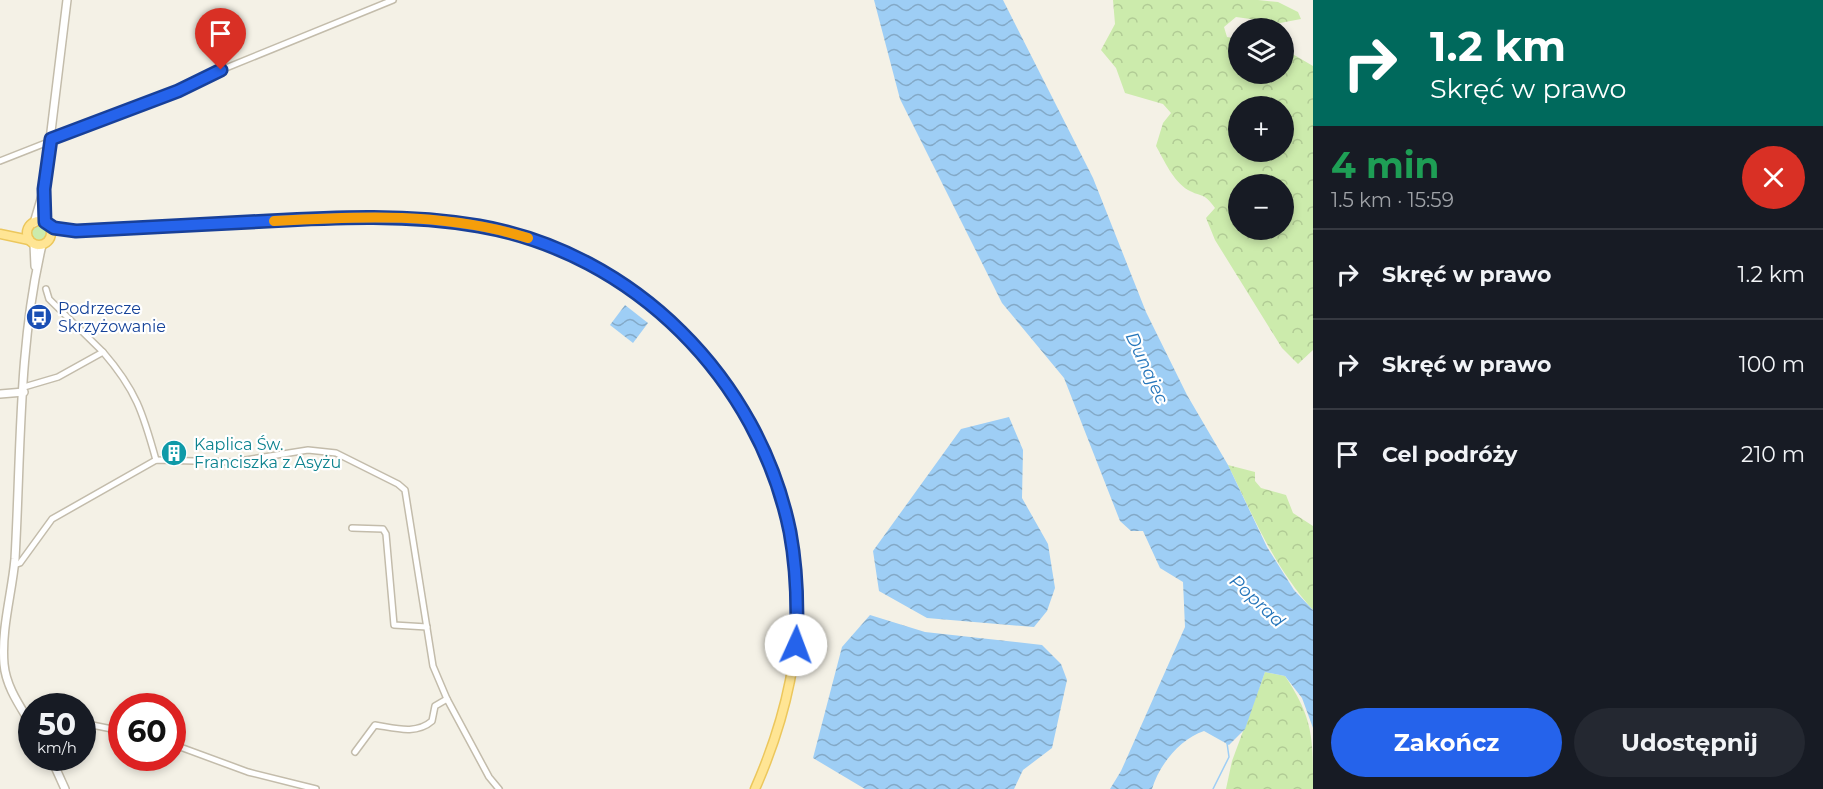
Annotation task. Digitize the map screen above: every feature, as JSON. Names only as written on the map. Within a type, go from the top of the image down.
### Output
[{"type":"main road","points":[[1,234],[35,243],[76,231],[359,217],[448,222],[512,233],[560,250],[597,268],[650,303],[702,353],[750,420],[772,470],[790,532],[798,602],[796,645],[789,691],[755,789]]},
{"type":"main road","points":[[47,224],[51,238]]},
{"type":"main road","points":[[1,234],[31,225],[47,224],[76,231]]},
{"type":"main road","points":[[31,225],[35,243]]},
{"type":"street","points":[[31,225],[44,189],[67,0]]},
{"type":"street","points":[[0,161],[51,139],[178,91],[221,70],[393,0]]},
{"type":"street","points":[[44,189],[47,224]]},
{"type":"street","points":[[18,703],[13,695],[4,665],[4,645],[14,565],[35,243]]},
{"type":"street","points":[[46,289],[49,299],[126,378],[142,410],[156,460]]},
{"type":"street","points":[[0,394],[24,390],[58,377],[103,352]]},
{"type":"street","points":[[14,565],[20,563],[52,519],[156,460],[233,462],[308,450],[336,453],[398,484],[405,490],[433,666],[447,699],[489,777],[499,789]]},
{"type":"street","points":[[352,528],[383,529],[386,534],[394,625],[427,627]]},
{"type":"street","points":[[356,752],[375,725],[411,730],[424,728],[432,721],[435,706],[447,699]]},
{"type":"street","points":[[186,749],[248,772],[316,789]]},
{"type":"street","points":[[57,771],[65,789]]},
{"type":"green space","points":[[1113,0],[1258,0],[1278,2],[1298,12],[1301,19],[1294,20],[1294,18],[1228,18],[1228,24],[1224,27],[1228,37],[1228,84],[1294,84],[1294,55],[1313,66],[1313,350],[1298,364],[1282,348],[1215,240],[1206,218],[1215,208],[1205,197],[1188,190],[1178,181],[1156,146],[1163,123],[1171,113],[1163,104],[1125,93],[1116,68],[1101,50],[1115,24]]},
{"type":"green space","points":[[39,224],[45,227],[48,233],[45,239],[39,242],[33,239],[30,233],[33,227]]},
{"type":"green space","points":[[1228,465],[1255,472],[1255,481],[1261,488],[1286,495],[1293,513],[1313,526],[1313,610],[1299,594],[1276,559]]},
{"type":"green space","points":[[1265,672],[1285,676],[1306,716],[1312,741],[1313,789],[1226,789],[1232,761]]},
{"type":"water","points":[[874,0],[1003,0],[1093,178],[1146,312],[1187,395],[1228,465],[1267,547],[1294,590],[1313,610],[1313,728],[1302,698],[1285,676],[1265,672],[1245,729],[1229,745],[1204,731],[1187,740],[1172,754],[1165,762],[1152,789],[1110,789],[1121,771],[1185,627],[1183,582],[1160,568],[1143,531],[1131,531],[1120,521],[1064,378],[1002,303],[900,99]]},
{"type":"water","points":[[625,305],[648,323],[633,343],[610,325]]},
{"type":"water","points":[[1009,417],[1023,450],[1022,498],[1048,544],[1055,588],[1047,611],[1034,627],[927,618],[879,591],[873,551],[961,429]]},
{"type":"water","points":[[870,615],[925,632],[1042,645],[1061,664],[1067,680],[1052,748],[1023,770],[1014,789],[865,789],[813,758],[842,647]]},
{"type":"waterway","points":[[1213,789],[1229,757],[1227,743]]},
{"type":"slow traffic","points":[[274,221],[371,217],[413,219],[480,226],[528,238]]},
{"type":"place","name":"Podrzecze Skrzyżowanie","points":[[39,317]]},
{"type":"place","name":"Kaplica Św. Franciszka z Asyżu","points":[[174,453]]},
{"type":"route","points":[[221,70],[178,91],[51,139],[44,189],[45,222],[54,228],[76,231],[332,218],[413,219],[480,226],[512,233],[560,250],[597,268],[650,303],[689,339],[719,374],[750,420],[775,478],[790,532],[798,602],[796,645]]},
{"type":"water label","name":"Dunajec","points":[[1147,368]]},
{"type":"water label","name":"Poprad","points":[[1257,601]]}]
